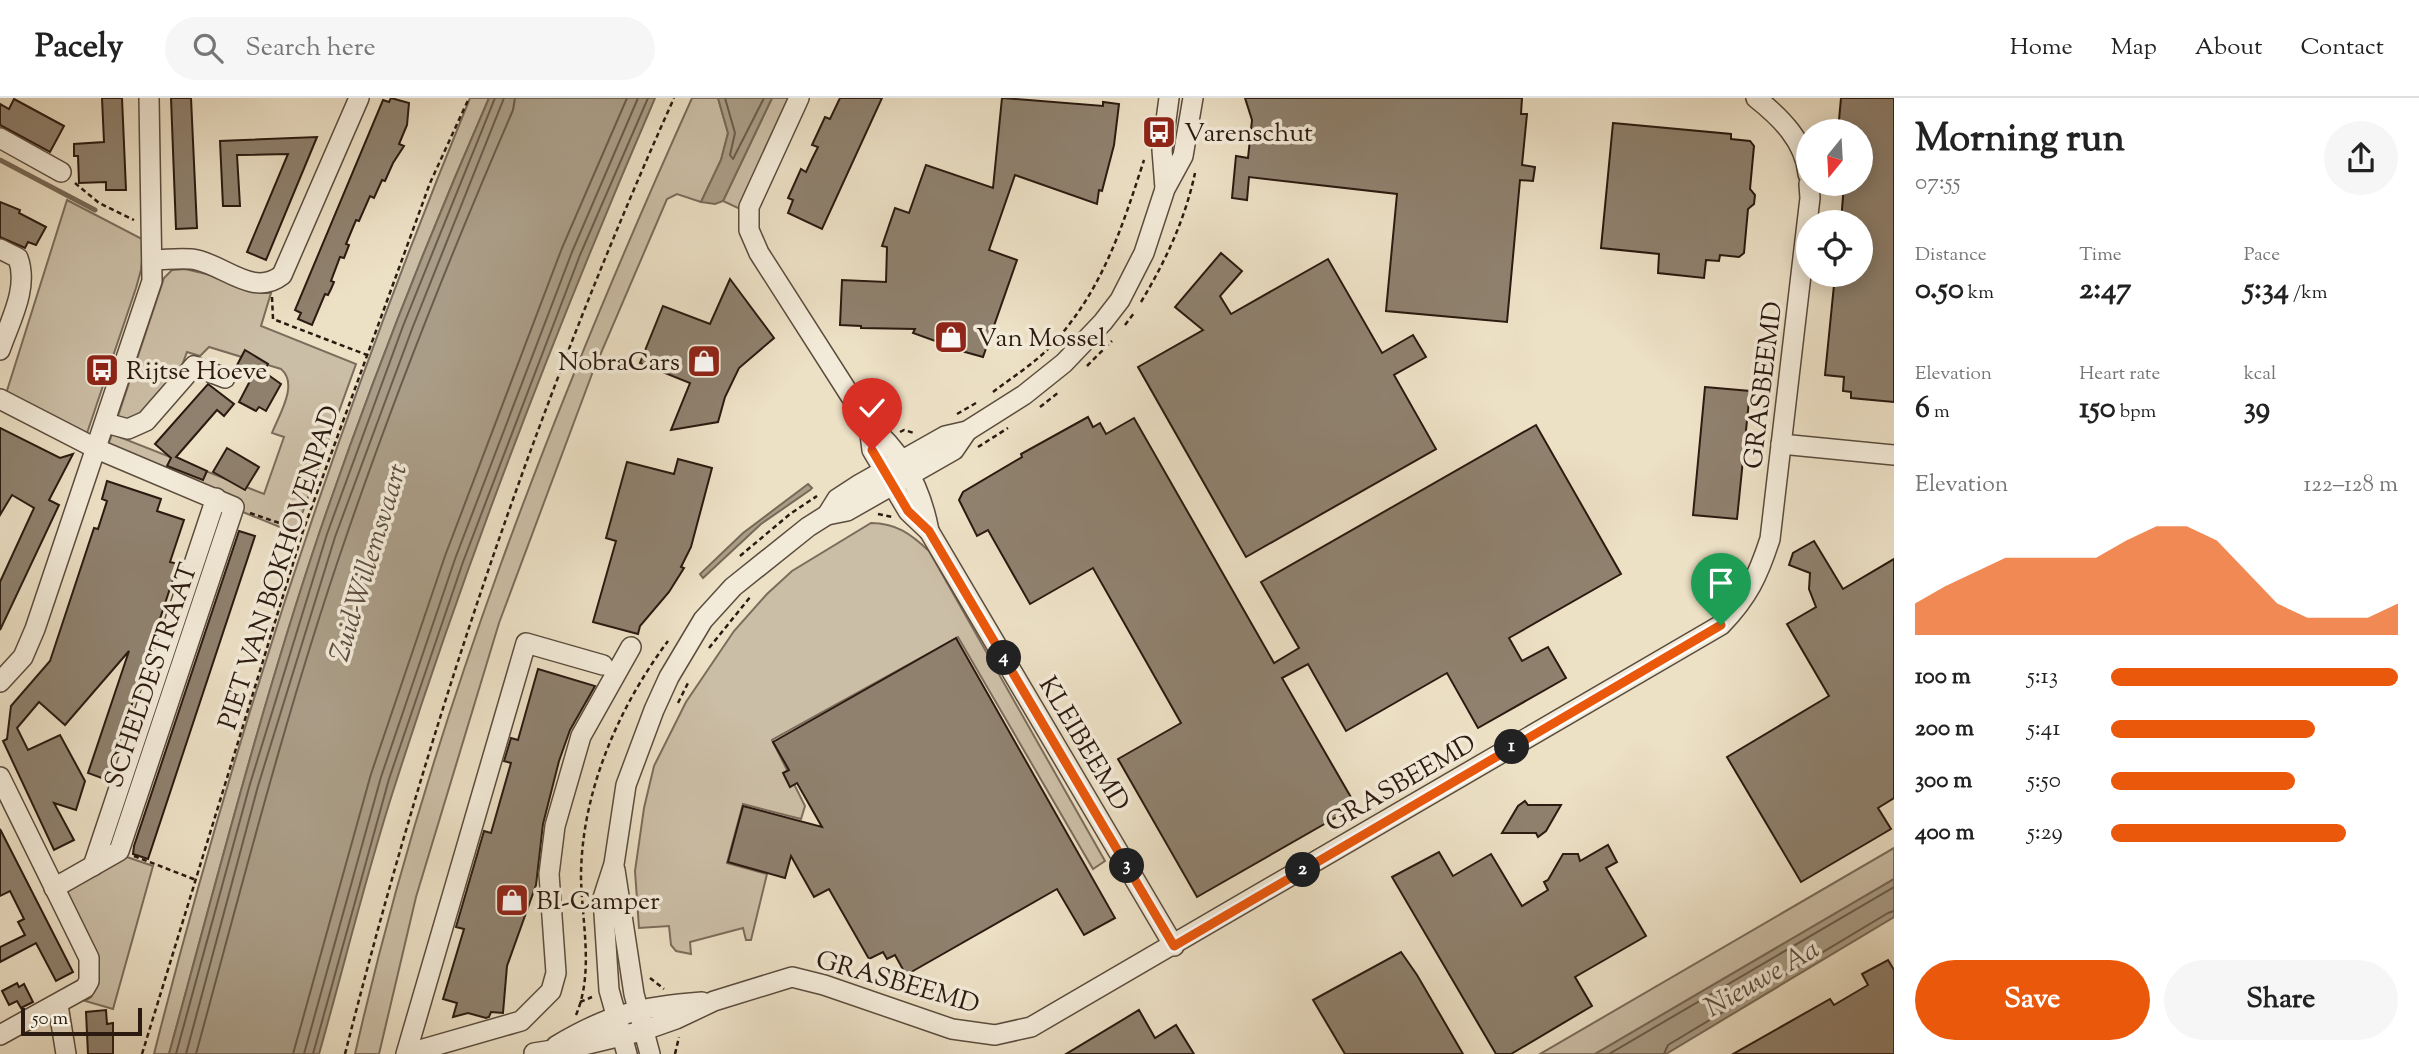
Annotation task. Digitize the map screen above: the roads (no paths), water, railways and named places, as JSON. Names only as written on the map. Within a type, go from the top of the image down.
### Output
[{"type":"street","points":[[0,682],[23,657],[35,629],[152,281],[149,98]]},
{"type":"street","points":[[153,260],[196,260],[256,284],[271,284],[282,275],[359,98]]},
{"type":"street","points":[[799,98],[749,207],[749,230],[759,253],[869,425],[888,441],[907,467]]},
{"type":"street","points":[[1165,189],[1162,150],[1169,98]]},
{"type":"street","points":[[540,1052],[584,1045],[624,1046],[609,990],[603,898],[614,864],[626,785],[664,688],[703,620],[733,587],[808,527],[827,514],[847,511],[945,436],[967,431],[1045,380],[1103,321],[1131,281],[1144,253],[1165,189],[1183,156],[1194,98]]},
{"type":"street","points":[[1756,98],[1781,118],[1796,140]]},
{"type":"street","points":[[0,138],[61,172]]},
{"type":"street","name":"GRASBEEMD","points":[[624,1046],[642,1031],[674,1012],[792,977],[824,985],[952,1029],[995,1035],[1031,1027],[1721,625],[1742,603],[1758,575],[1770,539],[1810,196]]},
{"type":"street","points":[[0,249],[18,258],[24,273],[20,294],[0,350]]},
{"type":"street","points":[[106,423],[128,429],[146,421],[194,366],[225,378]]},
{"type":"street","points":[[0,399],[97,449],[216,498]]},
{"type":"street","points":[[869,425],[872,450],[889,477]]},
{"type":"street","points":[[1781,444],[1894,455]]},
{"type":"street","name":"KLEIBEEMD","points":[[907,467],[923,502],[929,531]]},
{"type":"street","name":"KLEIBEEMD","points":[[889,477],[908,511],[929,531],[1174,946]]},
{"type":"street","name":"SCHELDESTRAAT","points":[[216,498],[234,507],[118,851],[93,866],[216,498]]},
{"type":"street","points":[[603,665],[526,643],[406,1054],[521,1021],[551,991],[556,973],[549,874],[555,826],[581,736],[631,647]]},
{"type":"street","points":[[0,777],[89,958],[89,981],[85,988],[0,1035]]},
{"type":"street","points":[[614,864],[637,1009],[650,1054]]},
{"type":"street","points":[[54,888],[93,866]]},
{"type":"street","points":[[58,1005],[66,1054]]},
{"type":"street","name":"GRASBEEMD","points":[[615,1015],[637,1009],[674,1012]]},
{"type":"street","points":[[540,1052],[615,1015]]},
{"type":"street","points":[[521,1021],[540,1052]]},
{"type":"water","name":"Zuid-Willemsvaart","points":[[489,98],[655,98],[551,351],[455,606],[386,813],[319,1054],[169,1054],[259,726],[320,531],[400,313]]},
{"type":"water","points":[[718,98],[772,98],[723,201],[715,204],[701,202],[721,160],[728,133]]},
{"type":"water","points":[[808,484],[812,488],[810,490],[761,524],[703,578],[700,574],[743,533]]},
{"type":"water","name":"Nieuwe Aa","points":[[1894,879],[1894,917],[1666,1054],[1595,1054]]},
{"type":"waterway","points":[[0,160],[95,210]]},
{"type":"place","name":"Varenschut","points":[[1159,132]]},
{"type":"place","name":"Van Mossel","points":[[951,337]]},
{"type":"place","name":"NobraCars","points":[[704,361]]},
{"type":"place","name":"Rijtse Hoeve","points":[[102,370]]},
{"type":"place","name":"BI-Camper","points":[[512,900]]}]
